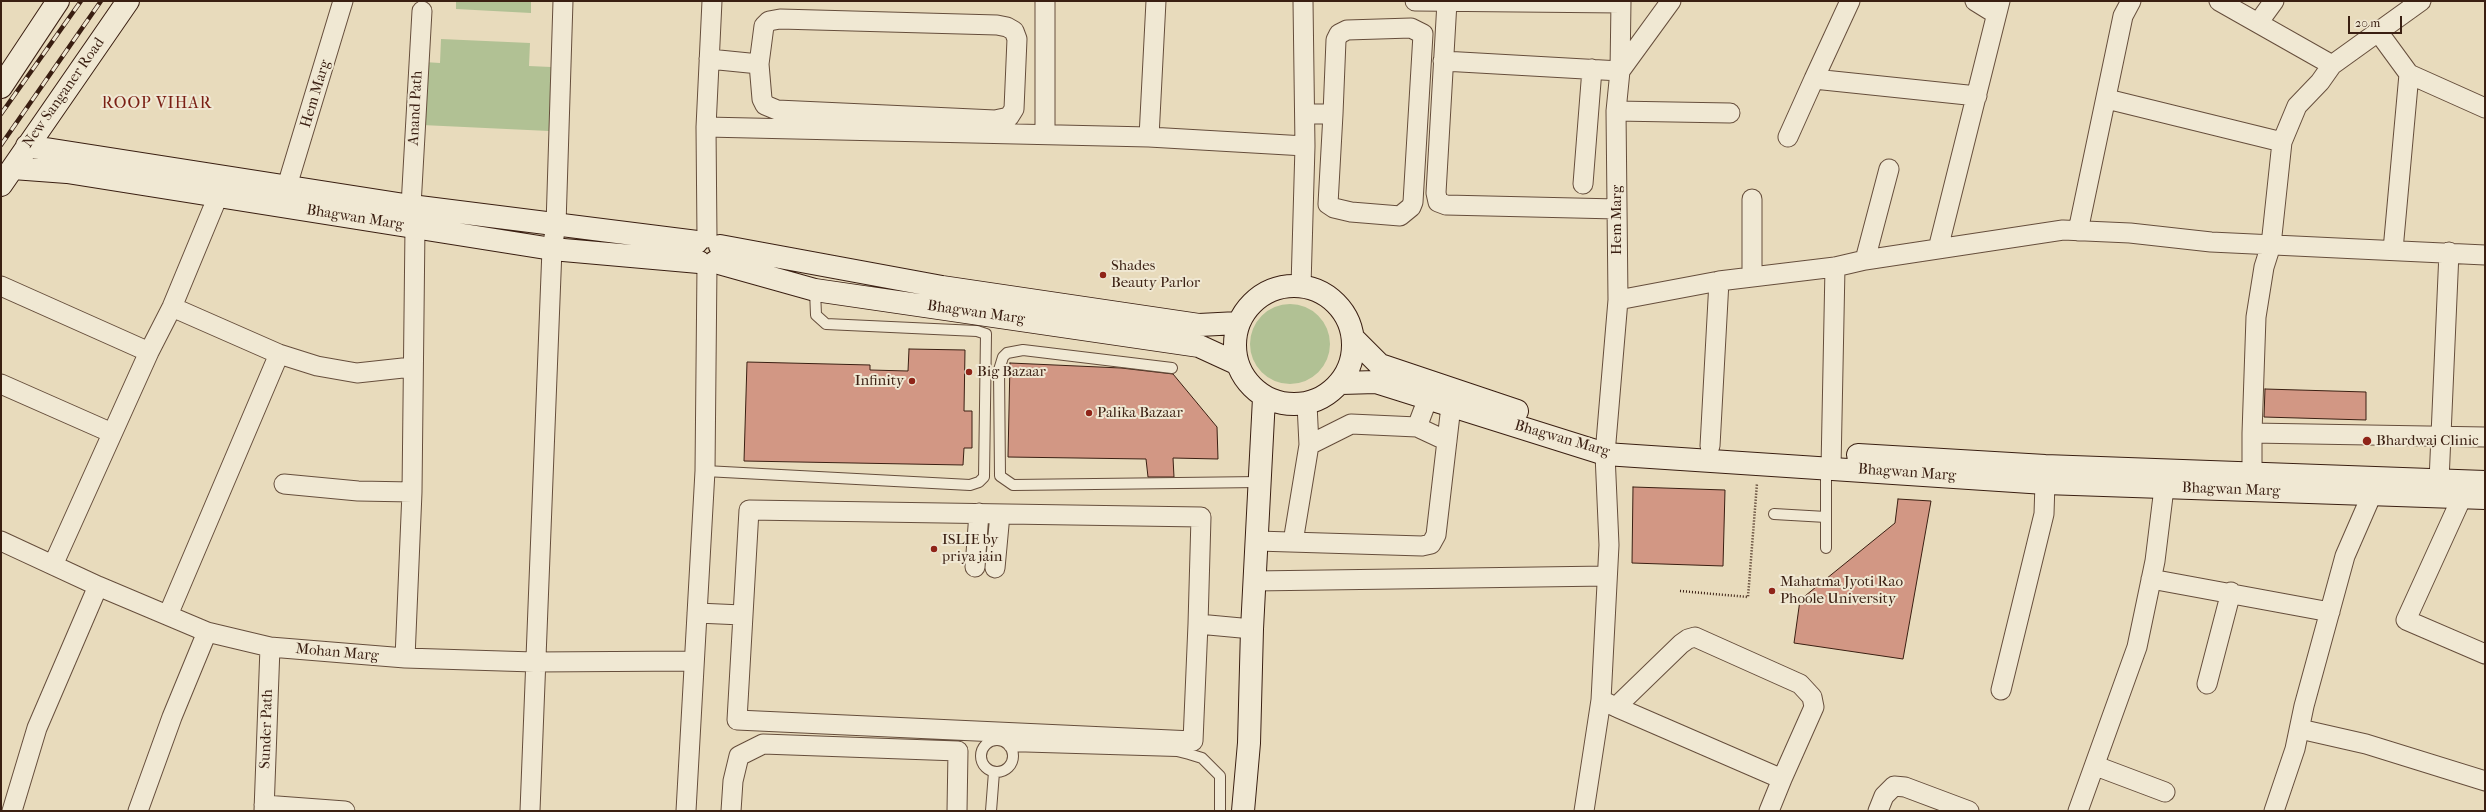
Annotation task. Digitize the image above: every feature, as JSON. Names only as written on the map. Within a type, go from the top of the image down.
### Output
[{"type":"street","name":"New Sanganer Road","points":[[7,176],[128,1]]},
{"type":"street","name":"Hem Marg","points":[[287,186],[344,1]]},
{"type":"street","points":[[530,811],[534,662],[552,249],[556,225],[563,1]]},
{"type":"street","points":[[686,811],[705,471],[707,252],[706,127],[712,1]]},
{"type":"street","points":[[1045,1],[1045,134]]},
{"type":"street","points":[[1149,138],[1156,1]]},
{"type":"street","points":[[1301,286],[1305,146],[1303,1]]},
{"type":"street","points":[[1415,1],[1621,2]]},
{"type":"street","points":[[1443,61],[1620,71],[1671,1]]},
{"type":"street","points":[[1788,137],[1850,1]]},
{"type":"street","points":[[1938,249],[1998,8],[1975,1]]},
{"type":"street","points":[[2078,231],[2107,99],[2123,16],[2131,1]]},
{"type":"street","points":[[2219,1],[2332,65]]},
{"type":"street","points":[[2258,23],[2274,1]]},
{"type":"street","points":[[2254,482],[2252,433],[2256,318],[2264,267],[2271,245],[2282,142],[2297,106],[2320,82],[2332,65],[2421,1]]},
{"type":"street","points":[[1446,2],[1436,193],[1438,202],[1446,205],[1617,208]]},
{"type":"street","name":"Hem Marg","points":[[1584,811],[1609,703],[1607,576],[1609,545],[1606,446],[1618,300],[1616,111],[1620,71],[1621,2]]},
{"type":"street","points":[[1,87],[52,3]]},
{"type":"street","name":"Anand Path","points":[[406,658],[412,492],[412,367],[415,228],[411,206],[422,11]]},
{"type":"street","points":[[780,19],[997,25],[1007,26],[1014,31],[1017,39],[1014,109],[1009,117],[995,120],[778,110],[765,105],[762,99],[759,64],[764,26],[769,21],[780,19]]},
{"type":"street","points":[[1411,28],[1423,34],[1413,202],[1411,207],[1400,216],[1351,212],[1334,208],[1328,204],[1333,114],[1336,40],[1339,34],[1346,30],[1411,28]]},
{"type":"street","points":[[2379,32],[2409,74],[2483,100]]},
{"type":"street","points":[[709,59],[759,64]]},
{"type":"street","points":[[1583,184],[1592,69]]},
{"type":"street","points":[[2393,250],[2409,74]]},
{"type":"street","points":[[1814,79],[1977,96]]},
{"type":"street","points":[[2107,99],[2282,142]]},
{"type":"street","points":[[1616,111],[1730,113]]},
{"type":"street","points":[[1305,114],[1333,114]]},
{"type":"street","points":[[706,127],[1045,134],[1305,146]]},
{"type":"street","name":"Bhagwan Marg","points":[[27,146],[70,151],[411,206],[556,225],[707,252],[1192,324],[1238,323]]},
{"type":"street","points":[[1865,260],[1889,169]]},
{"type":"street","name":"Bhagwan Marg","points":[[7,176],[67,172],[552,249],[707,252],[815,290],[1199,346],[1236,363]]},
{"type":"street","points":[[53,565],[149,352],[172,307],[218,196]]},
{"type":"street","points":[[1752,199],[1752,277]]},
{"type":"street","points":[[1618,300],[1719,281],[1835,267],[1865,260],[2063,230],[2271,245],[2450,252],[2485,255]]},
{"type":"street","points":[[2439,481],[2450,252]]},
{"type":"street","points":[[1829,463],[1835,267]]},
{"type":"street","points":[[1710,446],[1719,281]]},
{"type":"street","points":[[1288,285],[1301,286],[1328,296],[1347,318],[1354,340],[1351,365],[1341,383],[1331,393],[1307,404],[1287,405],[1264,398],[1248,384],[1236,363],[1234,343],[1238,323],[1249,305],[1273,289],[1288,285]]},
{"type":"street","points":[[1,286],[149,352]]},
{"type":"street","points":[[172,307],[279,354],[316,366],[357,373],[412,367]]},
{"type":"street","name":"Bhagwan Marg","points":[[1354,340],[1380,365],[1589,435],[1606,446],[1710,446],[1829,463],[2045,483],[2164,488],[2254,482],[2485,482]]},
{"type":"street","points":[[168,615],[279,354]]},
{"type":"street","name":"Bhagwan Marg","points":[[1341,383],[1376,382],[1451,406],[1606,446],[1759,463],[2045,466],[2254,482],[2372,494],[2485,498]]},
{"type":"street","points":[[1,384],[112,433]]},
{"type":"street","points":[[1243,811],[1249,743],[1254,581],[1264,398]]},
{"type":"street","points":[[1417,427],[1428,398]]},
{"type":"street","points":[[1293,542],[1308,445],[1307,404]]},
{"type":"street","points":[[1257,541],[1422,546],[1431,544],[1436,535],[1451,406]]},
{"type":"street","points":[[1308,445],[1351,424],[1417,427],[1447,441]]},
{"type":"street","points":[[2252,433],[2485,437]]},
{"type":"street","points":[[2001,690],[2044,514],[2045,483]]},
{"type":"street","points":[[284,484],[358,491],[412,492]]},
{"type":"street","points":[[2078,811],[2096,766],[2137,647],[2151,579],[2164,488]]},
{"type":"street","points":[[2274,811],[2300,729],[2304,706],[2345,556],[2372,494]]},
{"type":"street","points":[[2462,497],[2406,620],[2485,654]]},
{"type":"street","points":[[748,510],[1000,514],[1201,517],[1193,741],[737,720],[748,510]]},
{"type":"street","points":[[975,567],[979,514]]},
{"type":"street","points":[[995,568],[1000,514]]},
{"type":"street","name":"Mohan Marg","points":[[1,542],[98,586],[207,632],[270,647],[406,658],[534,662],[694,661]]},
{"type":"street","points":[[1254,581],[1607,576]]},
{"type":"street","points":[[2151,579],[2231,592],[2330,612]]},
{"type":"street","points":[[12,811],[37,728],[98,586]]},
{"type":"street","points":[[2207,684],[2231,592]]},
{"type":"street","points":[[697,613],[742,615]]},
{"type":"street","points":[[1198,624],[1252,629]]},
{"type":"street","points":[[138,811],[172,717],[207,632]]},
{"type":"street","points":[[1769,811],[1814,707],[1812,697],[1800,684],[1695,637],[1688,639],[1609,703],[1782,779]]},
{"type":"street","name":"Sunder Path","points":[[264,808],[270,647]]},
{"type":"street","points":[[2300,729],[2366,744],[2485,781]]},
{"type":"street","points":[[731,811],[733,781],[739,756],[763,744],[958,751],[957,811]]},
{"type":"street","points":[[2096,766],[2165,792]]},
{"type":"street","points":[[1878,811],[1884,796],[1894,786],[1905,787],[1969,811]]},
{"type":"street","points":[[264,808],[345,811]]},
{"type":"lane","points":[[705,471],[970,485],[979,482],[984,477],[986,334],[977,331],[826,324],[816,315],[815,290]]},
{"type":"lane","points":[[1172,368],[1023,350],[1007,353],[1003,357],[999,370],[1000,476],[1013,485],[1260,482]]},
{"type":"lane","points":[[1826,548],[1829,463]]},
{"type":"lane","points":[[1774,514],[1826,517]]},
{"type":"lane","points":[[994,740],[1005,742],[1010,746],[1013,755],[1011,764],[1003,771],[994,772],[983,766],[980,755],[981,750],[989,741],[994,740]]},
{"type":"lane","points":[[1010,746],[1177,751],[1189,754],[1206,760],[1220,776],[1220,811]]},
{"type":"lane","points":[[992,811],[994,772]]},
{"type":"path","points":[[1680,591],[1748,597],[1759,463]]},
{"type":"green space","points":[[456,1],[531,1],[531,13],[456,9]]},
{"type":"green space","points":[[441,39],[530,43],[529,66],[551,67],[549,131],[422,125],[424,62],[440,63]]},
{"type":"green space","points":[[1290,304],[1305,307],[1318,316],[1327,329],[1330,344],[1327,359],[1318,372],[1305,381],[1290,384],[1275,381],[1262,372],[1253,359],[1250,344],[1253,329],[1262,316],[1275,307]]},
{"type":"building","points":[[909,349],[965,350],[964,411],[972,411],[972,448],[964,448],[963,465],[744,461],[747,362],[870,365],[870,370],[908,371]]},
{"type":"building","points":[[1010,363],[1121,368],[1173,374],[1217,427],[1218,459],[1173,458],[1174,477],[1148,477],[1146,459],[1008,457]]},
{"type":"building","points":[[2265,389],[2366,392],[2366,420],[2264,417]]},
{"type":"building","points":[[1633,487],[1725,490],[1723,566],[1632,563]]},
{"type":"building","points":[[1898,499],[1931,501],[1903,659],[1794,643],[1800,600],[1895,523]]},
{"type":"railway","points":[[1,114],[81,1]]},
{"type":"railway","points":[[1,145],[101,1]]},
{"type":"place","name":"Shades Beauty Parlor","points":[[1103,275]]},
{"type":"place","name":"Big Bazaar","points":[[969,372]]},
{"type":"place","name":"Infinity","points":[[912,381]]},
{"type":"place","name":"Palika Bazaar","points":[[1089,413]]},
{"type":"place","name":"Bhardwaj Clinic","points":[[2367,441]]},
{"type":"place","name":"ISLIE by priya jain","points":[[934,549]]},
{"type":"place","name":"Mahatma Jyoti Rao Phoole University","points":[[1772,591]]},
{"type":"district","name":"ROOP VIHAR","points":[[157,104]]}]
